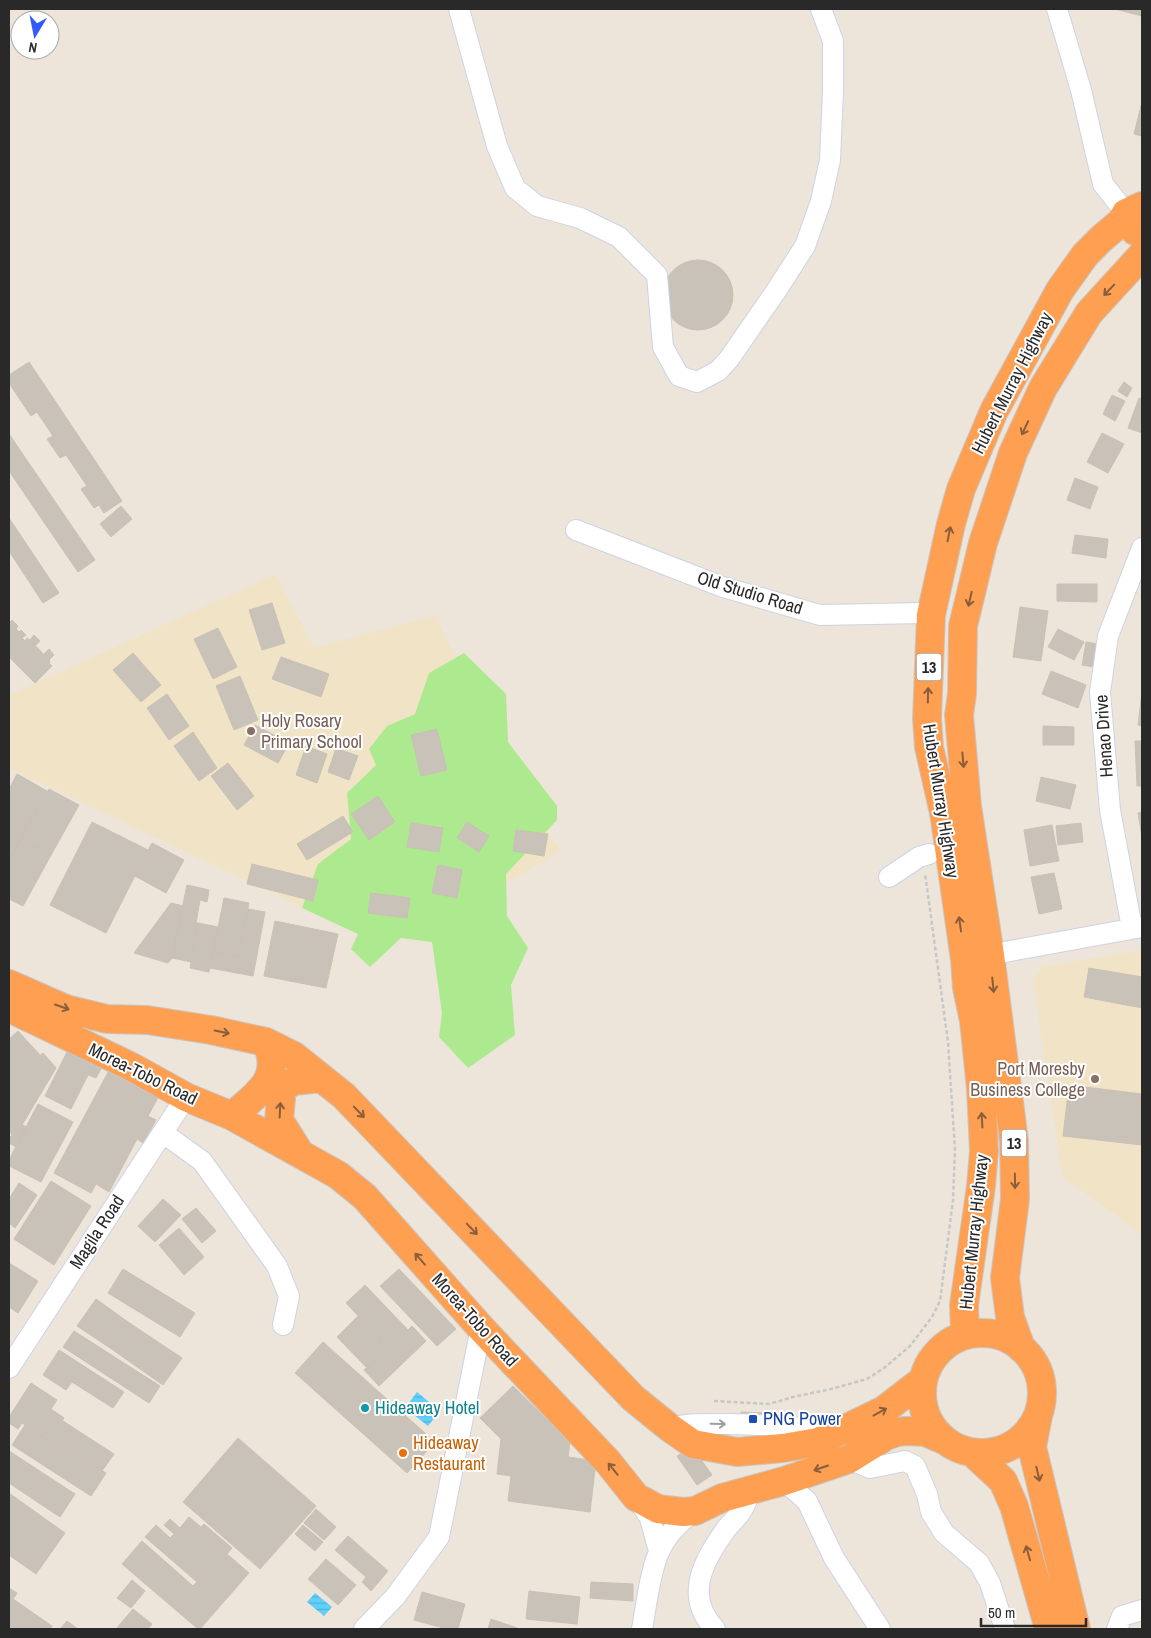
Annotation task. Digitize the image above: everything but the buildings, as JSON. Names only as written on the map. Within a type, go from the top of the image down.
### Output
[{"type":"highway","name":"Hubert Murray Highway","points":[[1021,1348],[1010,1317],[1004,1278],[1015,1199],[1014,1141],[977,957],[929,747],[927,719],[931,615],[951,524],[961,489],[994,411],[1060,290],[1085,255],[1121,222],[1137,218]]},
{"type":"highway","name":"Hubert Murray Highway","points":[[965,1335],[964,1305],[981,1186],[984,1151],[981,1089],[974,1021],[967,988],[977,957],[960,715],[963,626],[982,543],[1013,453],[1043,388],[1089,312],[1142,255]]},
{"type":"highway","name":"Morea-Tobo Road","points":[[9,984],[66,1009],[107,1019],[147,1020],[211,1030],[266,1042],[294,1056],[344,1096],[633,1398],[693,1444],[737,1452],[783,1448],[818,1442],[884,1410],[922,1380]]},
{"type":"highway","name":"Morea-Tobo Road","points":[[9,1008],[113,1058],[186,1097],[232,1116],[338,1175],[365,1197],[481,1328],[608,1462],[636,1496],[658,1509],[684,1512],[695,1511],[722,1498],[784,1481],[849,1459],[886,1436],[897,1432],[925,1432],[946,1441]]},
{"type":"highway","points":[[107,1019],[98,1029],[98,1038],[113,1058]]},
{"type":"highway","points":[[232,1116],[263,1089],[269,1079],[273,1064],[266,1042]]},
{"type":"highway","points":[[300,1154],[279,1120],[282,1088],[294,1081],[321,1078]]},
{"type":"highway","points":[[1049,1629],[1011,1498],[1003,1481],[973,1453],[946,1441],[934,1429],[925,1414],[921,1397],[922,1380],[928,1365],[938,1352],[950,1342],[965,1335],[995,1334],[1008,1339],[1021,1348],[1032,1360],[1039,1376],[1042,1392],[1032,1447],[1076,1629]]},
{"type":"highway","points":[[973,1453],[997,1451],[1014,1443],[1028,1431],[1040,1409]]},
{"type":"street","points":[[459,9],[497,146],[515,188],[537,206],[580,218],[619,237],[657,275],[663,347],[679,376],[697,382],[718,371],[729,359],[776,291],[805,246],[821,201],[830,160],[833,91],[833,41],[821,9]]},
{"type":"street","points":[[1057,9],[1081,90],[1103,184],[1137,218]]},
{"type":"street","name":"Old Studio Road","points":[[576,530],[723,587],[820,615],[931,615]]},
{"type":"street","name":"Henao Drive","points":[[1137,928],[1110,810],[1100,692],[1108,636],[1142,548]]},
{"type":"street","points":[[889,877],[919,857],[927,860]]},
{"type":"street","points":[[977,957],[1137,928]]},
{"type":"street","name":"Magila Road","points":[[9,1368],[186,1097]]},
{"type":"street","points":[[163,1133],[202,1161],[277,1266],[288,1296],[282,1325]]},
{"type":"street","points":[[364,1629],[395,1597],[439,1537],[481,1328]]},
{"type":"street","points":[[849,1459],[870,1468],[905,1460],[915,1466],[928,1494],[931,1512],[944,1533],[979,1563],[990,1584],[1005,1629]]},
{"type":"street","points":[[784,1481],[807,1500],[834,1558],[880,1629]]},
{"type":"street","points":[[715,1629],[703,1610],[697,1593],[700,1577],[726,1529],[742,1510],[751,1489]]},
{"type":"street","points":[[636,1496],[650,1518],[659,1552]]},
{"type":"street","points":[[642,1629],[659,1552],[674,1529],[695,1511]]},
{"type":"street","points":[[1117,1629],[1122,1616],[1142,1610]]},
{"type":"path","points":[[714,1401],[769,1404],[866,1379],[884,1368],[910,1346],[932,1317],[940,1301],[953,1200],[955,1150],[948,1042],[927,860]]},
{"type":"shaded area","name":"Holy Rosary Primary School","points":[[276,574],[314,648],[435,615],[532,811],[561,851],[447,919],[358,934],[9,768],[9,695]]},
{"type":"shaded area","name":"Port Moresby Business College","points":[[1142,950],[1142,1234],[1062,1177],[1033,980],[1042,967]]},
{"type":"green space","points":[[464,653],[506,694],[508,742],[557,806],[557,820],[506,874],[507,916],[528,948],[511,985],[515,1035],[468,1068],[439,1037],[442,1013],[432,942],[401,938],[370,967],[351,949],[358,934],[302,908],[318,864],[351,839],[347,793],[376,765],[369,749],[387,726],[415,714],[429,673]]},
{"type":"water","points":[[417,1392],[440,1411],[428,1426],[405,1408]]},
{"type":"water","points":[[315,1593],[332,1607],[324,1616],[307,1602]]},
{"type":"place","name":"Holy Rosary Primary School","points":[[251,731]]},
{"type":"place","name":"Port Moresby Business College","points":[[1095,1079]]},
{"type":"place","name":"Hideaway Hotel","points":[[365,1408]]},
{"type":"place","name":"PNG Power","points":[[753,1419]]},
{"type":"place","name":"Hideaway Restaurant","points":[[403,1453]]}]
